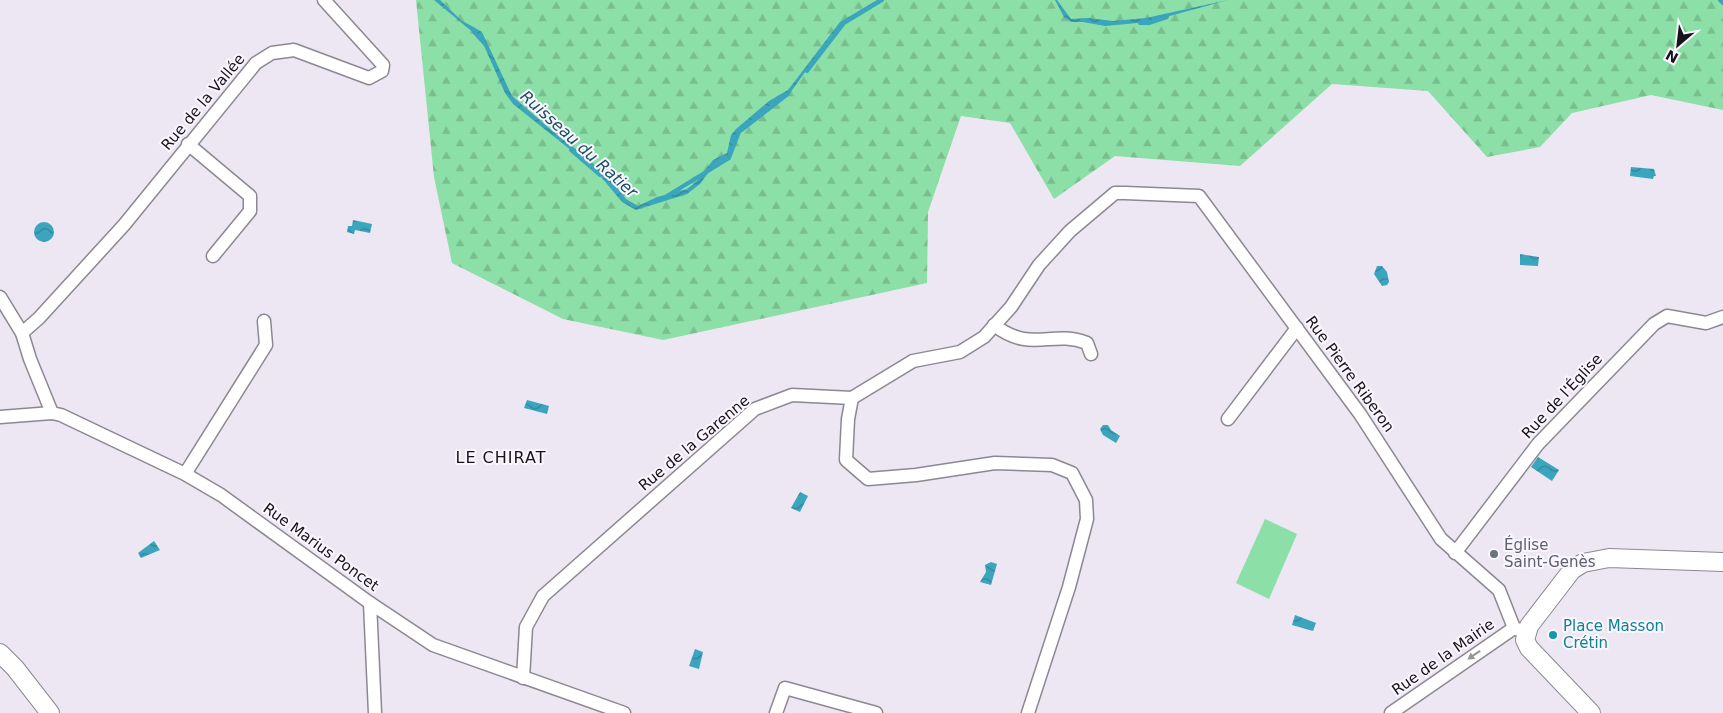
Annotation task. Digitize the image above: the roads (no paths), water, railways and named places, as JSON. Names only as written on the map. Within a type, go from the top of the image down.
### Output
[{"type":"street","name":"Rue de la Vallée","points":[[22,333],[39,318],[124,224],[256,63],[272,53],[294,50],[369,78],[382,71],[383,65],[324,0]]},
{"type":"street","points":[[188,144],[250,196],[250,211],[213,256]]},
{"type":"street","name":"Rue Pierre Riberon","points":[[994,325],[1011,307],[1039,265],[1070,231],[1115,194],[1199,196],[1360,414],[1441,539],[1499,590],[1520,630]]},
{"type":"street","points":[[0,297],[22,333],[30,359],[52,413]]},
{"type":"street","name":"Rue de l'Église","points":[[1455,553],[1538,444],[1654,324],[1667,316],[1706,323],[1723,317]]},
{"type":"street","points":[[184,474],[266,345],[264,321]]},
{"type":"street","points":[[1028,713],[1069,586],[1087,519],[1086,500],[1072,473],[1052,464],[995,463],[916,475],[868,479],[846,460],[848,419],[852,398],[913,362],[960,352],[984,337],[994,325],[1007,335],[1028,341],[1075,338],[1087,343],[1091,354]]},
{"type":"street","points":[[1228,419],[1297,328]]},
{"type":"street","name":"Rue de la Garenne","points":[[523,678],[526,627],[543,596],[754,409],[792,395],[852,398]]},
{"type":"street","name":"Rue Marius Poncet","points":[[0,417],[52,413],[60,415],[184,474],[221,495],[370,603],[433,645],[523,678],[592,707],[624,713]]},
{"type":"street","points":[[1591,713],[1529,648],[1520,630],[1572,570],[1583,563],[1609,558],[1723,562]]},
{"type":"street","points":[[370,603],[374,713]]},
{"type":"street","name":"Rue de la Mairie","points":[[1391,713],[1520,630]]},
{"type":"street","points":[[0,653],[15,668],[50,713]]},
{"type":"street","points":[[776,713],[785,688],[876,713]]},
{"type":"water","points":[[434,0],[440,0],[461,20],[482,32],[512,96],[557,135],[585,156],[610,179],[626,199],[638,206],[657,197],[687,189],[696,182],[713,160],[727,153],[731,135],[736,129],[769,101],[788,90],[840,22],[877,0],[884,0],[844,23],[832,35],[790,93],[771,105],[739,132],[730,156],[714,165],[700,184],[687,194],[636,210],[622,202],[597,172],[513,104],[505,93],[481,39]]},
{"type":"water","points":[[1055,0],[1057,0],[1071,19],[1088,18],[1113,21],[1146,18],[1228,0],[1148,22],[1105,26],[1071,22],[1064,17]]},
{"type":"water","points":[[1631,167],[1654,169],[1656,176],[1653,179],[1630,176]]},
{"type":"water","points":[[353,220],[372,224],[370,233],[355,230],[354,234],[347,232],[348,226],[352,226]]},
{"type":"water","points":[[44,222],[51,225],[54,232],[51,239],[44,242],[37,239],[34,232],[37,225]]},
{"type":"water","points":[[1520,254],[1539,257],[1538,266],[1520,265]]},
{"type":"water","points":[[1377,266],[1382,266],[1387,272],[1389,282],[1387,285],[1382,286],[1374,274]]},
{"type":"water","points":[[527,400],[549,406],[547,414],[524,408]]},
{"type":"water","points":[[1103,425],[1108,425],[1111,430],[1120,436],[1116,443],[1103,435],[1100,429]]},
{"type":"water","points":[[1538,457],[1559,470],[1552,481],[1531,467]]},
{"type":"water","points":[[800,492],[808,496],[800,512],[791,508]]},
{"type":"water","points":[[154,541],[160,550],[141,558],[138,553]]},
{"type":"water","points":[[991,562],[997,564],[991,585],[980,582],[986,572],[985,565]]},
{"type":"water","points":[[1295,615],[1316,623],[1313,631],[1292,625]]},
{"type":"water","points":[[695,649],[703,652],[699,669],[689,666]]},
{"type":"waterway","name":"Ruisseau du Ratier","points":[[807,71],[844,23],[882,0]]},
{"type":"waterway","name":"Ruisseau du Ratier","points":[[1720,0],[1723,3]]},
{"type":"waterway","name":"Ruisseau du Ratier","points":[[1140,23],[1149,23],[1167,17]]},
{"type":"waterway","name":"Ruisseau du Ratier","points":[[474,32],[484,43]]},
{"type":"waterway","name":"Ruisseau du Ratier","points":[[667,196],[729,158],[739,132],[788,94]]},
{"type":"waterway","name":"Ruisseau du Ratier","points":[[571,150],[600,175]]},
{"type":"place","name":"Église Saint-Genès","points":[[1494,554]]},
{"type":"place","name":"Place Masson Crétin","points":[[1553,635]]},
{"type":"district","name":"LE CHIRAT","points":[[501,457]]}]
